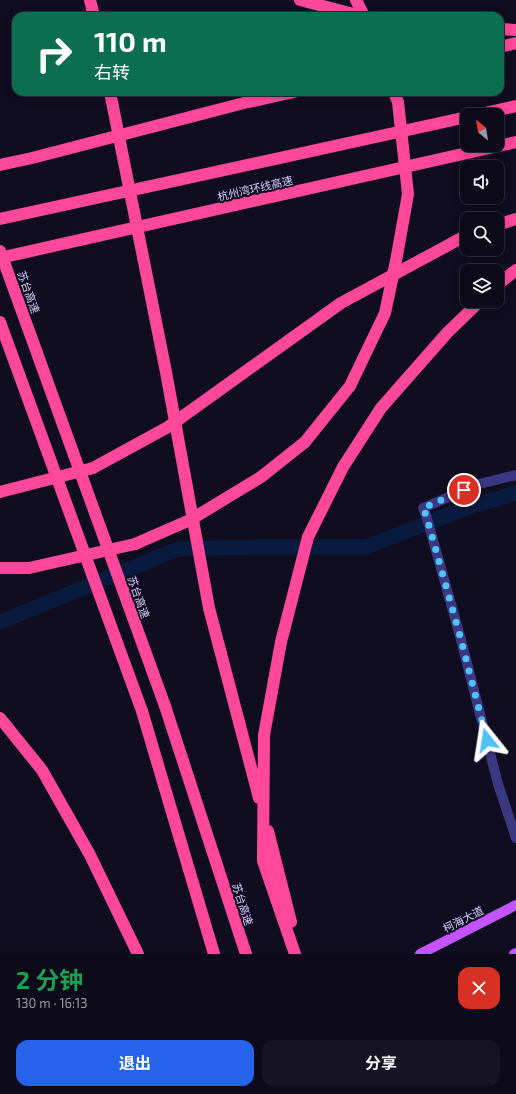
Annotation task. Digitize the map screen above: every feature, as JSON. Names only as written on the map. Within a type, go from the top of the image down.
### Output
[{"type":"highway","points":[[90,0],[93,12]]},
{"type":"highway","points":[[300,0],[346,12]]},
{"type":"highway","points":[[356,0],[360,12]]},
{"type":"highway","points":[[504,29],[516,30]]},
{"type":"highway","points":[[504,46],[516,43]]},
{"type":"highway","points":[[111,96],[166,372],[209,608],[300,954]]},
{"type":"highway","points":[[0,165],[276,96]]},
{"type":"highway","points":[[0,568],[29,568],[135,544],[190,520],[261,477],[305,442],[350,386],[385,312],[396,262],[408,194],[398,102],[396,96]]},
{"type":"highway","points":[[504,109],[516,106]]},
{"type":"highway","points":[[0,219],[460,119]]},
{"type":"highway","name":"杭州湾环线高速","points":[[0,258],[516,142]]},
{"type":"highway","points":[[504,223],[516,219]]},
{"type":"highway","points":[[0,492],[93,468],[168,427],[341,303],[460,239]]},
{"type":"highway","name":"苏台高速","points":[[0,251],[165,706],[246,954]]},
{"type":"highway","points":[[504,279],[516,270]]},
{"type":"highway","points":[[295,954],[263,861],[264,735],[280,642],[308,537],[343,467],[381,408],[447,333],[473,308]]},
{"type":"highway","points":[[0,322],[142,711],[214,954]]},
{"type":"highway","points":[[0,718],[42,770],[90,855],[138,954]]},
{"type":"main road","name":"柯海大道","points":[[420,954],[516,905]]},
{"type":"street","points":[[516,475],[478,484],[423,508],[462,643],[498,784],[516,838]]},
{"type":"waterway","points":[[0,622],[178,549],[366,547],[466,508],[516,493]]},
{"type":"route","points":[[464,490],[423,508],[460,636],[487,740]]}]
